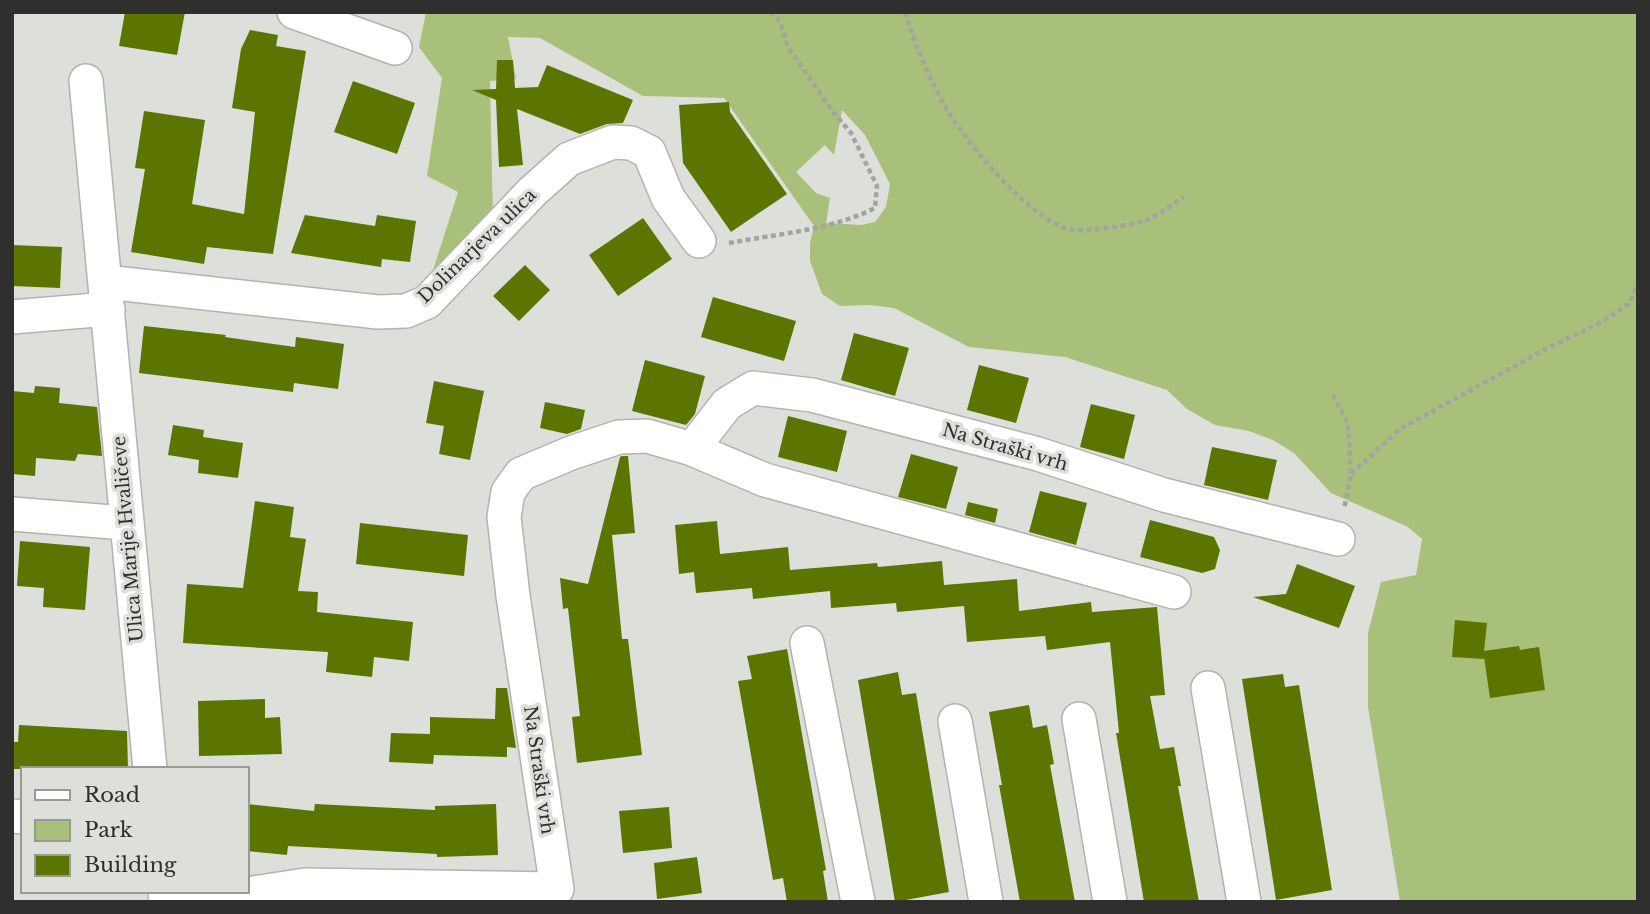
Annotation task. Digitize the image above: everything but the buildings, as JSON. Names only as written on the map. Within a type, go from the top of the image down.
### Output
[{"type":"street","points":[[294,12],[395,48]]},
{"type":"street","name":"Ulica Marije Hvaličeve","points":[[86,81],[150,767]]},
{"type":"street","name":"Dolinarjeva ulica","points":[[107,296],[406,312],[426,302],[532,192],[569,159],[613,142],[631,143],[649,152],[668,198],[699,241]]},
{"type":"street","points":[[12,317],[107,296]]},
{"type":"street","name":"Na Straški vrh","points":[[692,449],[727,404],[753,388],[812,395],[1038,454],[1164,495],[1338,539]]},
{"type":"street","name":"Na Straški vrh","points":[[195,902],[305,886],[556,889],[504,517],[508,492],[521,474],[619,437],[647,436],[692,449],[765,480],[1174,592]]},
{"type":"street","points":[[12,514],[125,523]]},
{"type":"street","points":[[807,643],[858,902]]},
{"type":"street","points":[[1208,688],[1244,902]]},
{"type":"street","points":[[1079,719],[1110,902]]},
{"type":"street","points":[[955,721],[986,902]]},
{"type":"path","points":[[699,241],[728,243],[810,228],[858,216],[875,208],[877,186],[851,133],[833,112],[788,47],[780,22],[772,12]]},
{"type":"path","points":[[905,12],[911,33],[943,103],[976,148],[1037,213],[1073,230],[1114,227],[1146,220],[1184,198]]},
{"type":"path","points":[[1351,474],[1400,429],[1542,351],[1598,324],[1629,304],[1638,283]]},
{"type":"path","points":[[1333,395],[1348,424],[1351,474],[1338,539]]},
{"type":"green space","points":[[426,12],[1638,12],[1638,902],[1400,902],[1368,707],[1368,633],[1381,582],[1416,575],[1422,539],[1408,527],[1331,493],[1294,453],[1273,440],[1249,431],[1215,425],[1187,409],[1167,390],[1065,357],[969,347],[894,308],[840,306],[822,294],[810,261],[814,226],[724,98],[643,96],[540,38],[508,37],[516,79],[490,81],[493,222],[429,283],[458,192],[427,176],[442,78],[419,47]],"holes":[[[842,110],[865,135],[890,184],[886,207],[875,222],[861,225],[826,223],[830,198],[816,193],[796,172],[825,145],[834,155]]]}]
